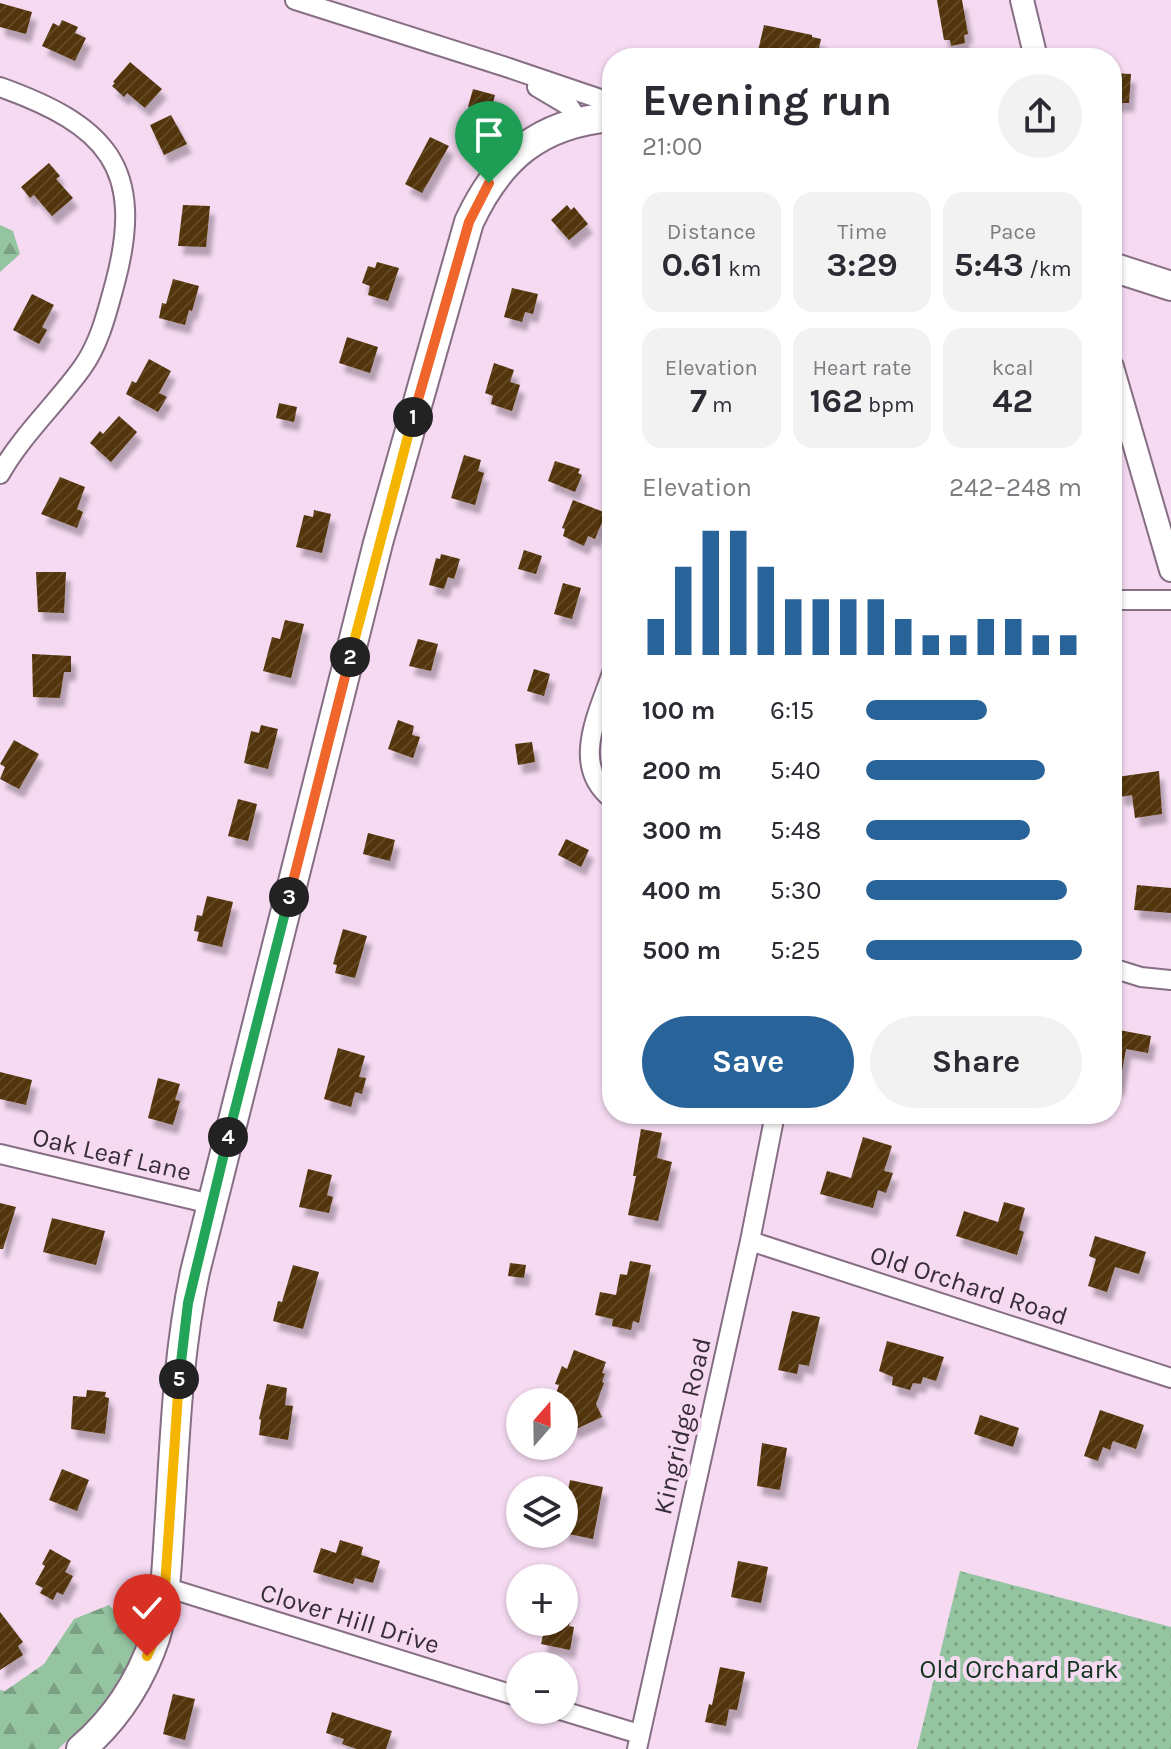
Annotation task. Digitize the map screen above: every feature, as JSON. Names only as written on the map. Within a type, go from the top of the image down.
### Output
[{"type":"main road","points":[[81,1749],[110,1722],[138,1679],[155,1638],[165,1587],[188,1303],[378,543],[469,222],[489,183],[508,161],[541,137],[579,121],[602,118]]},
{"type":"main road","points":[[1122,270],[1171,286]]},
{"type":"street","points":[[295,0],[602,100]]},
{"type":"street","points":[[1022,0],[1034,48]]},
{"type":"street","points":[[509,68],[569,106],[579,121]]},
{"type":"street","points":[[0,87],[42,102],[68,116],[91,134],[117,170],[127,213],[121,261],[104,324],[94,346],[83,366],[0,474]]},
{"type":"street","points":[[1122,401],[1171,570]]},
{"type":"street","points":[[1122,600],[1171,600]]},
{"type":"street","points":[[602,703],[588,753],[591,771],[602,786]]},
{"type":"street","points":[[1122,971],[1141,977],[1171,980]]},
{"type":"street","name":"Kingridge Road","points":[[638,1742],[750,1241],[773,1124]]},
{"type":"street","name":"Oak Leaf Lane","points":[[0,1154],[211,1204]]},
{"type":"street","name":"Old Orchard Road","points":[[750,1241],[1171,1378]]},
{"type":"street","name":"Clover Hill Drive","points":[[165,1587],[506,1693]]},
{"type":"street","points":[[578,1717],[638,1742]]},
{"type":"green space","points":[[0,225],[13,231],[20,254],[0,272]]},
{"type":"green space","name":"Old Orchard Park","points":[[960,1571],[1171,1627],[1171,1749],[917,1749]]},
{"type":"green space","points":[[109,1605],[141,1640],[106,1706],[58,1749],[0,1749],[0,1690],[5,1691],[44,1664],[74,1619]]},
{"type":"building","points":[[937,0],[962,0],[968,34],[964,35],[965,43],[951,46],[950,40],[944,40]]},
{"type":"building","points":[[0,3],[32,12],[26,34],[0,27]]},
{"type":"building","points":[[62,20],[78,27],[75,33],[86,38],[75,61],[42,46],[53,23],[59,26]]},
{"type":"building","points":[[764,25],[821,39],[819,48],[759,48]]},
{"type":"building","points":[[130,62],[162,89],[145,108],[127,93],[124,97],[112,86]]},
{"type":"building","points":[[1122,74],[1131,74],[1129,103],[1122,103]]},
{"type":"building","points":[[473,89],[495,95],[490,114],[468,107]]},
{"type":"building","points":[[171,115],[187,144],[164,155],[150,125]]},
{"type":"building","points":[[430,137],[449,146],[422,193],[405,184]]},
{"type":"building","points":[[49,163],[60,176],[56,179],[73,198],[52,216],[34,195],[30,198],[21,187]]},
{"type":"building","points":[[183,205],[210,206],[206,247],[178,246]]},
{"type":"building","points":[[567,205],[571,210],[574,207],[588,224],[569,240],[551,220]]},
{"type":"building","points":[[377,262],[399,268],[388,301],[368,295],[370,286],[362,283],[368,266],[375,268]]},
{"type":"building","points":[[173,279],[199,286],[185,325],[159,318]]},
{"type":"building","points":[[512,288],[538,294],[533,314],[525,312],[522,322],[504,317]]},
{"type":"building","points":[[32,294],[54,305],[42,327],[47,330],[39,344],[13,330]]},
{"type":"building","points":[[347,337],[378,347],[370,373],[339,363]]},
{"type":"building","points":[[149,359],[171,371],[159,393],[167,397],[158,412],[126,394]]},
{"type":"building","points":[[494,363],[514,370],[510,382],[520,385],[512,411],[491,404],[493,396],[485,393]]},
{"type":"building","points":[[279,403],[297,407],[294,422],[276,418]]},
{"type":"building","points":[[119,416],[137,432],[111,462],[90,443]]},
{"type":"building","points":[[464,455],[481,460],[478,471],[484,473],[475,505],[451,498]]},
{"type":"building","points":[[555,461],[580,469],[578,473],[582,475],[575,492],[548,481]]},
{"type":"building","points":[[60,477],[85,487],[77,509],[83,512],[77,528],[41,514]]},
{"type":"building","points":[[573,500],[602,511],[602,522],[595,539],[588,536],[584,546],[563,536],[565,529],[562,528]]},
{"type":"building","points":[[314,510],[331,514],[322,553],[296,547],[304,515],[313,517]]},
{"type":"building","points":[[524,550],[542,556],[536,574],[518,569]]},
{"type":"building","points":[[441,554],[460,559],[454,579],[448,577],[444,589],[429,585],[436,558],[440,559]]},
{"type":"building","points":[[36,572],[66,572],[64,613],[38,612]]},
{"type":"building","points":[[563,583],[581,588],[572,619],[554,614]]},
{"type":"building","points":[[285,620],[304,624],[291,678],[263,671],[272,637],[280,639]]},
{"type":"building","points":[[418,639],[438,644],[431,671],[409,666]]},
{"type":"building","points":[[32,654],[71,656],[71,672],[64,672],[60,698],[33,697]]},
{"type":"building","points":[[534,669],[550,674],[544,696],[527,691]]},
{"type":"building","points":[[398,720],[414,726],[412,735],[420,737],[413,758],[388,749]]},
{"type":"building","points":[[261,725],[278,729],[268,769],[244,763],[251,731],[259,733]]},
{"type":"building","points":[[14,740],[39,754],[19,789],[0,779],[5,767],[0,764]]},
{"type":"building","points":[[532,742],[535,762],[518,765],[515,744]]},
{"type":"building","points":[[1159,771],[1162,814],[1135,818],[1132,795],[1122,797],[1122,776]]},
{"type":"building","points":[[238,799],[257,804],[248,841],[228,836]]},
{"type":"building","points":[[368,833],[395,840],[390,861],[363,854]]},
{"type":"building","points":[[566,839],[589,850],[581,867],[558,855]]},
{"type":"building","points":[[1137,885],[1171,888],[1171,913],[1134,910]]},
{"type":"building","points":[[207,896],[233,902],[222,947],[197,941],[199,932],[194,931],[197,915],[202,916]]},
{"type":"building","points":[[343,929],[367,936],[355,978],[335,973],[337,965],[333,964]]},
{"type":"building","points":[[1122,1031],[1151,1036],[1148,1053],[1126,1049],[1122,1071]]},
{"type":"building","points":[[338,1048],[365,1056],[359,1077],[366,1078],[362,1094],[355,1092],[351,1107],[324,1099]]},
{"type":"building","points":[[0,1072],[32,1080],[26,1105],[0,1099]]},
{"type":"building","points":[[158,1078],[180,1084],[175,1100],[180,1101],[173,1125],[148,1118]]},
{"type":"building","points":[[641,1129],[662,1133],[657,1158],[672,1162],[658,1221],[628,1215]]},
{"type":"building","points":[[863,1137],[892,1146],[884,1171],[893,1173],[886,1193],[878,1190],[873,1208],[820,1194],[827,1171],[851,1178]]},
{"type":"building","points":[[308,1169],[332,1175],[327,1195],[333,1197],[329,1213],[299,1207]]},
{"type":"building","points":[[1004,1202],[1025,1208],[1019,1230],[1024,1232],[1017,1255],[956,1236],[964,1211],[998,1222]]},
{"type":"building","points":[[0,1203],[16,1207],[3,1249],[0,1249]]},
{"type":"building","points":[[52,1218],[105,1231],[96,1265],[43,1252]]},
{"type":"building","points":[[1095,1236],[1146,1252],[1139,1274],[1115,1267],[1107,1292],[1088,1286],[1096,1259],[1089,1256]]},
{"type":"building","points":[[630,1261],[651,1265],[639,1323],[633,1321],[631,1330],[612,1326],[613,1319],[595,1315],[600,1292],[616,1295],[620,1274],[627,1275]]},
{"type":"building","points":[[510,1263],[526,1265],[524,1278],[508,1276]]},
{"type":"building","points":[[293,1265],[319,1272],[303,1329],[273,1321]]},
{"type":"building","points":[[792,1311],[820,1317],[809,1366],[799,1364],[797,1374],[778,1370]]},
{"type":"building","points":[[887,1341],[944,1357],[936,1381],[923,1377],[921,1384],[913,1383],[910,1390],[892,1385],[893,1377],[879,1371]]},
{"type":"building","points":[[574,1350],[606,1362],[602,1373],[605,1374],[604,1383],[596,1404],[602,1417],[578,1428],[578,1388],[558,1388],[559,1385],[555,1384],[562,1366],[567,1369]]},
{"type":"building","points":[[267,1384],[287,1388],[285,1405],[293,1406],[288,1440],[259,1435],[259,1419]]},
{"type":"building","points":[[87,1390],[106,1392],[105,1397],[109,1398],[105,1434],[71,1429],[73,1396],[86,1397]]},
{"type":"building","points":[[1100,1410],[1144,1425],[1136,1449],[1113,1441],[1110,1450],[1103,1447],[1098,1461],[1084,1456]]},
{"type":"building","points":[[980,1415],[1019,1428],[1013,1447],[974,1434]]},
{"type":"building","points":[[762,1443],[787,1448],[780,1490],[757,1486]]},
{"type":"building","points":[[62,1469],[89,1480],[77,1511],[49,1500]]},
{"type":"building","points":[[578,1482],[603,1487],[593,1539],[578,1536]]},
{"type":"building","points":[[340,1540],[363,1547],[361,1555],[380,1561],[373,1583],[355,1578],[353,1584],[313,1572],[321,1548],[336,1553]]},
{"type":"building","points":[[50,1549],[71,1561],[65,1572],[73,1576],[63,1595],[57,1592],[53,1600],[40,1593],[43,1588],[35,1584]]},
{"type":"building","points":[[738,1561],[768,1567],[761,1603],[731,1597]]},
{"type":"building","points":[[0,1612],[23,1642],[18,1646],[23,1655],[0,1670]]},
{"type":"building","points":[[543,1636],[572,1636],[570,1650],[541,1644]]},
{"type":"building","points":[[720,1667],[745,1672],[737,1710],[729,1709],[726,1726],[705,1722]]},
{"type":"building","points":[[173,1694],[195,1699],[185,1740],[163,1734]]},
{"type":"building","points":[[332,1712],[392,1731],[386,1749],[357,1749],[342,1744],[344,1739],[326,1733]]},
{"type":"route","points":[[147,1656],[155,1638],[165,1587],[183,1339],[195,1272],[378,543],[469,222],[489,183]]}]
